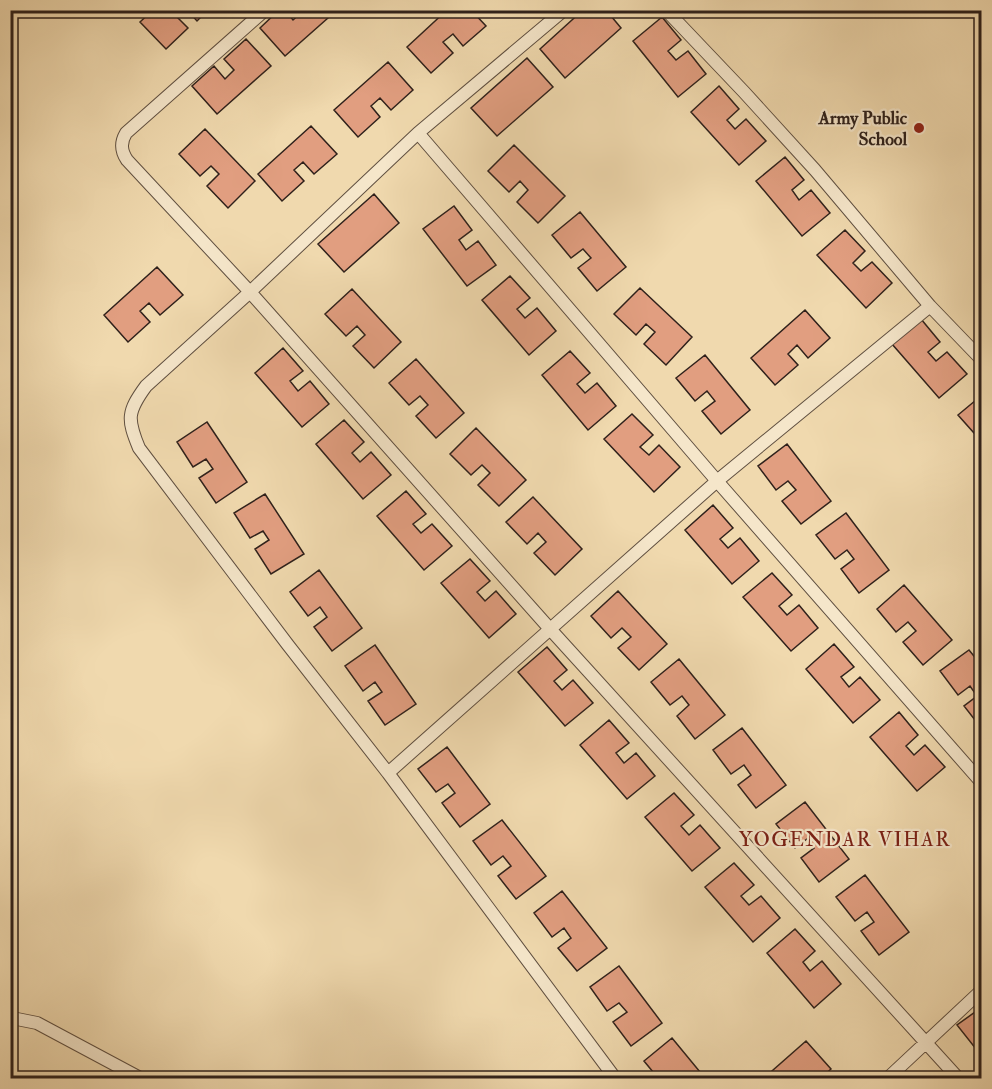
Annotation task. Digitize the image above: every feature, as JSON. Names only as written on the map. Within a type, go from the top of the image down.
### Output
[{"type":"lane","points":[[265,10],[126,133],[122,139],[123,154],[958,1078]]},
{"type":"lane","points":[[564,10],[418,133],[250,292],[146,386],[134,401],[130,415],[132,431],[139,448],[388,773],[615,1078]]},
{"type":"lane","points":[[666,10],[815,170],[930,306],[981,360]]},
{"type":"lane","points":[[418,133],[717,481],[981,783]]},
{"type":"lane","points":[[388,773],[717,481],[930,306]]},
{"type":"lane","points":[[888,1078],[981,990]]},
{"type":"lane","points":[[10,1020],[37,1023],[140,1078]]},
{"type":"building","points":[[153,10],[184,10],[177,17],[188,28],[166,49],[140,22]]},
{"type":"building","points":[[187,10],[208,10],[197,21]]},
{"type":"building","points":[[279,10],[285,10],[293,20],[302,12],[301,10],[337,10],[285,56],[260,28]]},
{"type":"building","points":[[447,10],[471,10],[486,26],[463,46],[453,34],[443,42],[453,53],[431,73],[407,47]]},
{"type":"building","points":[[583,10],[606,10],[621,28],[565,78],[540,49]]},
{"type":"building","points":[[662,17],[681,40],[668,51],[676,60],[688,51],[706,74],[678,97],[633,41]]},
{"type":"building","points":[[246,39],[271,66],[217,114],[192,86],[214,66],[225,79],[234,70],[224,59]]},
{"type":"building","points":[[527,58],[553,87],[497,136],[471,108]]},
{"type":"building","points":[[388,62],[413,90],[391,110],[380,98],[371,106],[380,117],[358,137],[334,110]]},
{"type":"building","points":[[719,86],[739,109],[727,120],[735,129],[746,119],[766,141],[739,165],[691,112]]},
{"type":"building","points":[[311,126],[337,154],[314,174],[303,162],[294,170],[304,181],[282,201],[258,174]]},
{"type":"building","points":[[205,129],[255,181],[228,208],[207,186],[219,174],[211,166],[200,176],[179,154]]},
{"type":"building","points":[[514,145],[565,196],[538,223],[517,202],[528,190],[520,181],[509,192],[488,171]]},
{"type":"building","points":[[785,157],[804,180],[792,190],[799,200],[811,190],[830,213],[802,236],[756,181]]},
{"type":"building","points":[[374,194],[399,223],[344,272],[318,244]]},
{"type":"building","points":[[454,206],[472,230],[459,240],[466,250],[478,241],[496,265],[467,286],[423,229]]},
{"type":"building","points":[[580,212],[626,267],[597,291],[578,268],[591,258],[583,249],[571,258],[552,235]]},
{"type":"building","points":[[845,230],[865,251],[853,263],[861,271],[872,262],[892,283],[866,308],[817,255]]},
{"type":"building","points":[[157,267],[183,295],[160,315],[149,303],[140,311],[150,322],[128,342],[104,315]]},
{"type":"building","points":[[510,276],[530,298],[517,309],[525,318],[537,308],[556,331],[529,355],[482,300]]},
{"type":"building","points":[[640,288],[692,337],[666,365],[644,344],[655,332],[646,324],[636,335],[614,314]]},
{"type":"building","points":[[352,289],[401,342],[374,368],[353,346],[365,335],[357,326],[346,336],[325,314]]},
{"type":"building","points":[[805,310],[830,338],[808,358],[797,345],[788,354],[798,365],[775,385],[751,358]]},
{"type":"building","points":[[921,319],[940,342],[928,352],[936,361],[947,352],[967,374],[939,398],[892,344]]},
{"type":"building","points":[[283,348],[303,371],[290,381],[298,391],[310,381],[329,404],[302,427],[255,373]]},
{"type":"building","points":[[570,351],[590,373],[577,384],[585,393],[597,383],[616,406],[588,430],[542,375]]},
{"type":"building","points":[[705,355],[750,410],[721,434],[702,411],[715,401],[707,391],[695,401],[676,378]]},
{"type":"building","points":[[416,359],[464,413],[436,438],[416,416],[428,405],[420,396],[409,405],[389,383]]},
{"type":"building","points":[[982,395],[982,442],[958,415]]},
{"type":"building","points":[[632,414],[653,435],[640,447],[649,455],[659,445],[680,467],[654,492],[604,439]]},
{"type":"building","points":[[344,420],[364,442],[352,453],[360,462],[371,452],[391,475],[363,499],[316,444]]},
{"type":"building","points":[[207,422],[247,482],[216,503],[199,478],[213,469],[206,459],[193,467],[177,442]]},
{"type":"building","points":[[476,428],[526,480],[499,506],[478,485],[490,473],[482,465],[471,475],[450,454]]},
{"type":"building","points":[[787,444],[831,501],[801,524],[782,501],[796,490],[788,481],[776,490],[758,466]]},
{"type":"building","points":[[406,491],[426,514],[413,524],[421,533],[432,524],[452,546],[424,570],[377,516]]},
{"type":"building","points":[[265,494],[304,554],[271,574],[255,549],[269,540],[263,531],[250,538],[234,513]]},
{"type":"building","points":[[533,497],[582,549],[555,575],[534,553],[546,542],[538,533],[527,544],[506,522]]},
{"type":"building","points":[[713,505],[733,528],[720,539],[728,548],[740,538],[759,561],[732,584],[685,530]]},
{"type":"building","points":[[846,513],[889,570],[859,593],[841,569],[854,559],[847,550],[835,559],[816,535]]},
{"type":"building","points":[[470,559],[490,581],[477,592],[485,601],[496,591],[516,614],[489,638],[441,583]]},
{"type":"building","points":[[319,570],[362,628],[332,651],[314,627],[327,617],[320,607],[308,616],[290,592]]},
{"type":"building","points":[[772,573],[792,595],[779,606],[787,615],[799,605],[818,628],[791,651],[743,597]]},
{"type":"building","points":[[904,585],[952,640],[923,665],[903,642],[916,631],[908,622],[896,632],[877,609]]},
{"type":"building","points":[[618,591],[667,644],[639,670],[618,648],[631,637],[622,628],[611,638],[591,616]]},
{"type":"building","points":[[834,644],[854,667],[841,677],[849,687],[860,677],[880,700],[853,723],[806,669]]},
{"type":"building","points":[[375,645],[416,704],[385,725],[368,701],[382,692],[375,682],[363,691],[345,666]]},
{"type":"building","points":[[547,647],[567,670],[554,681],[562,690],[573,680],[593,703],[565,726],[518,672]]},
{"type":"building","points":[[969,650],[982,666],[982,729],[964,706],[977,696],[970,686],[958,695],[940,671]]},
{"type":"building","points":[[679,659],[725,715],[695,739],[677,716],[689,705],[682,696],[670,705],[651,682]]},
{"type":"building","points":[[899,712],[918,735],[906,746],[914,755],[925,745],[945,767],[917,791],[870,737]]},
{"type":"building","points":[[609,720],[629,743],[616,753],[624,763],[636,753],[655,776],[627,799],[580,745]]},
{"type":"building","points":[[742,728],[786,785],[756,808],[738,785],[751,775],[744,765],[731,774],[713,750]]},
{"type":"building","points":[[447,747],[490,804],[460,827],[442,803],[455,793],[448,784],[436,792],[418,769]]},
{"type":"building","points":[[674,793],[694,815],[681,826],[689,835],[700,825],[720,848],[692,871],[645,817]]},
{"type":"building","points":[[805,802],[849,859],[819,882],[801,858],[814,848],[807,839],[795,848],[776,824]]},
{"type":"building","points":[[502,820],[546,876],[516,899],[498,876],[511,866],[503,856],[491,865],[473,841]]},
{"type":"building","points":[[734,863],[754,885],[741,896],[749,905],[761,896],[780,918],[753,942],[705,887]]},
{"type":"building","points":[[865,875],[909,932],[879,955],[861,931],[874,922],[867,912],[855,921],[836,897]]},
{"type":"building","points":[[562,891],[607,948],[577,971],[558,948],[571,938],[564,928],[552,937],[534,913]]},
{"type":"building","points":[[795,929],[815,951],[803,962],[810,971],[822,961],[841,984],[814,1008],[767,953]]},
{"type":"building","points":[[619,966],[662,1023],[631,1046],[613,1022],[627,1012],[619,1003],[607,1011],[590,987]]},
{"type":"building","points":[[982,1007],[982,1044],[976,1049],[957,1025]]},
{"type":"building","points":[[672,1038],[705,1078],[677,1078],[674,1074],[669,1078],[658,1078],[644,1061]]},
{"type":"building","points":[[806,1041],[831,1069],[821,1078],[764,1078]]},
{"type":"place","name":"Army Public School","points":[[919,128]]},
{"type":"district","name":"YOGENDAR VIHAR","points":[[845,839]]}]
